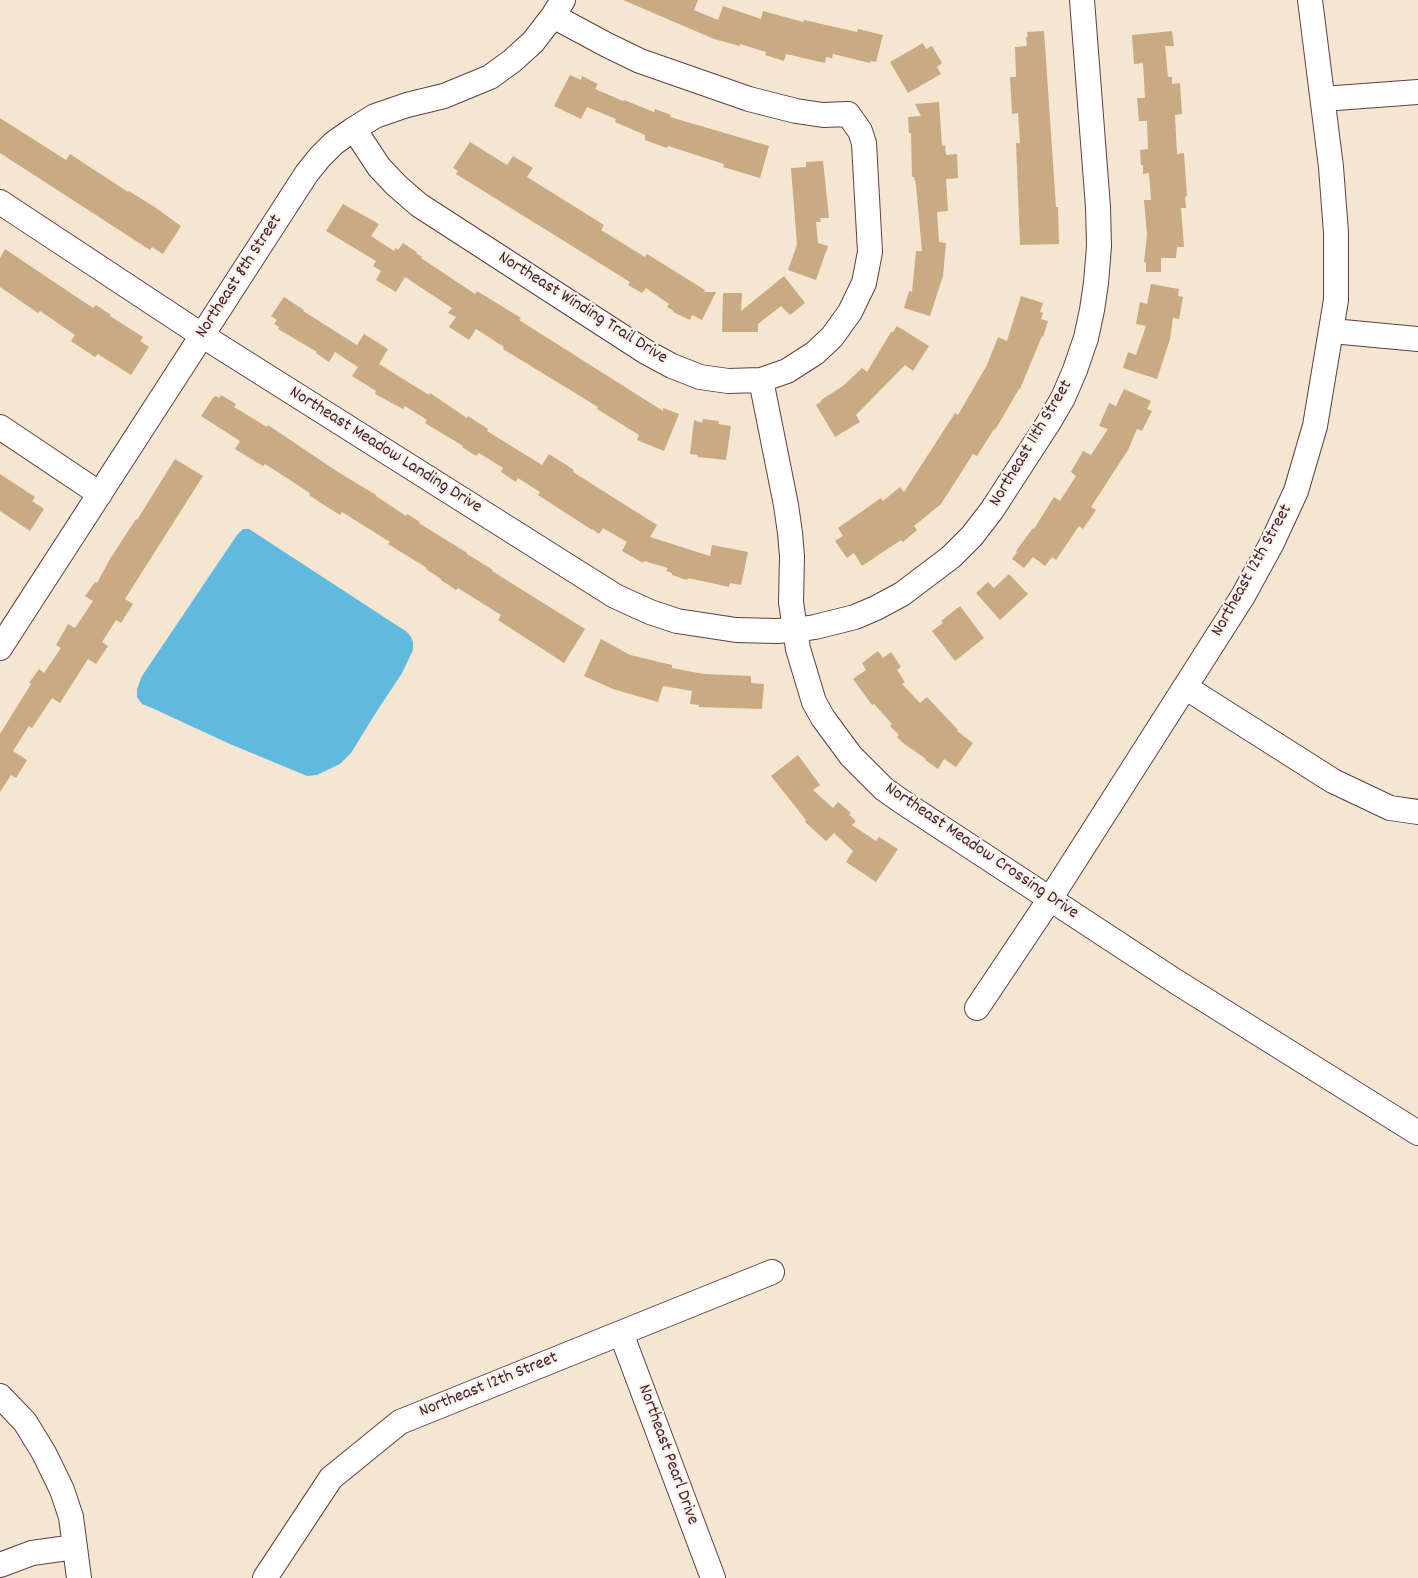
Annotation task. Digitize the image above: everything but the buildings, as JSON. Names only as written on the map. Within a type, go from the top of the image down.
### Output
[{"type":"street","name":"Northeast 11th Street","points":[[795,630],[833,623],[876,608],[902,594],[951,557],[972,536],[992,510],[1063,398],[1086,338],[1096,283],[1099,246],[1083,0]]},
{"type":"street","name":"Northeast 12th Street","points":[[977,1008],[1050,899],[1243,596],[1272,543],[1296,491],[1315,426],[1336,300],[1336,233],[1331,167],[1310,0]]},
{"type":"street","name":"Northeast 8th Street","points":[[0,648],[307,173],[320,157],[334,143],[354,129],[390,110],[444,96],[490,77],[512,62],[533,42],[558,8]]},
{"type":"street","name":"Northeast Winding Trail Drive","points":[[354,129],[379,167],[419,205],[646,352],[672,366],[700,377],[728,381],[761,380],[787,371],[815,353],[832,337],[850,312],[864,283],[870,252],[865,153],[860,131],[848,114],[823,115],[796,111],[749,99],[640,61],[607,45],[558,8]]},
{"type":"street","points":[[1323,99],[1418,92]]},
{"type":"street","name":"Northeast Meadow Landing Drive","points":[[0,202],[202,336],[615,597],[678,621],[736,630],[795,630]]},
{"type":"street","points":[[1332,331],[1418,339]]},
{"type":"street","name":"Northeast Meadow Crossing Drive","points":[[761,380],[790,533],[791,602],[798,649],[814,702],[851,756],[884,789],[901,801],[1175,981],[1418,1133]]},
{"type":"street","points":[[0,428],[100,494]]},
{"type":"street","points":[[1185,687],[1333,781],[1390,808],[1418,812]]},
{"type":"street","name":"Northeast 12th Street","points":[[265,1578],[332,1478],[400,1422],[772,1272]]},
{"type":"street","name":"Northeast Pearl Drive","points":[[621,1333],[713,1578]]},
{"type":"street","points":[[0,1396],[25,1422],[45,1453],[62,1490],[71,1517],[79,1578]]},
{"type":"street","points":[[0,1565],[32,1553],[75,1548]]},
{"type":"water","points":[[243,529],[249,529],[407,632],[413,642],[413,650],[402,673],[351,753],[340,764],[317,775],[307,776],[230,744],[142,704],[137,697],[137,689],[142,676]]}]
